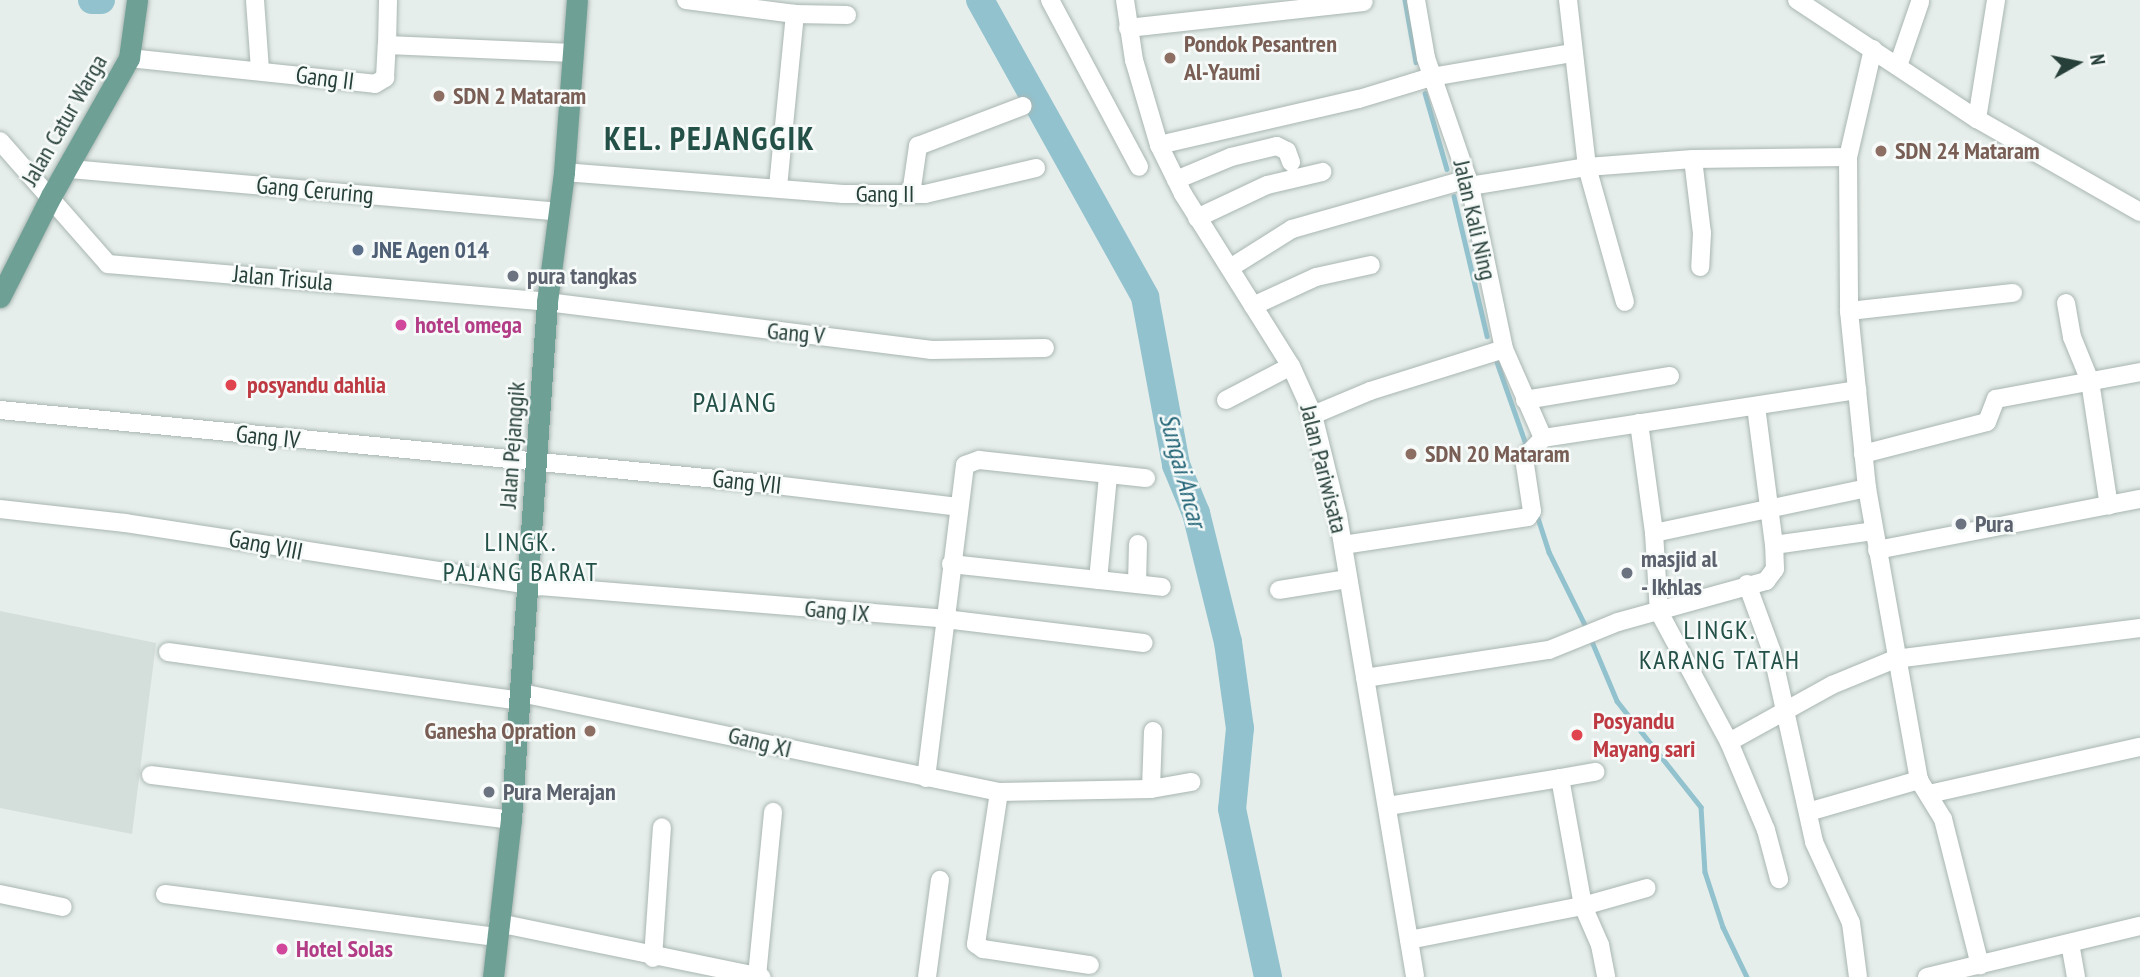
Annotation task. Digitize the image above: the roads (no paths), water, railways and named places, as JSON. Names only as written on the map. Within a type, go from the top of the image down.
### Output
[{"type":"main road","name":"Jalan Catur Warga","points":[[0,297],[51,196],[69,169],[132,48],[137,0]]},
{"type":"main road","name":"Jalan Pejanggik","points":[[492,977],[511,820],[530,585],[547,302],[564,173],[577,0]]},
{"type":"street","points":[[255,0],[260,71]]},
{"type":"street","points":[[388,0],[387,45],[573,53]]},
{"type":"street","points":[[685,0],[795,14],[847,15]]},
{"type":"street","points":[[1050,0],[1139,167]]},
{"type":"street","name":"Jalan Pariwisata","points":[[1125,0],[1139,84],[1159,145],[1197,218],[1291,366],[1313,415],[1343,545],[1415,977]]},
{"type":"street","name":"Jalan Kali Ning","points":[[1343,545],[1528,517],[1532,511],[1534,445],[1525,400],[1504,349],[1469,183],[1432,77],[1416,0]]},
{"type":"street","points":[[1568,0],[1571,53],[1587,167],[1625,302]]},
{"type":"street","points":[[1797,0],[1977,119],[2140,212]]},
{"type":"street","points":[[1977,119],[1996,0]]},
{"type":"street","points":[[1128,28],[1364,2]]},
{"type":"street","points":[[1898,66],[1920,2]]},
{"type":"street","points":[[778,187],[795,14]]},
{"type":"street","name":"Gang II","points":[[132,48],[260,71],[375,84],[385,78],[387,45]]},
{"type":"street","points":[[1873,49],[1848,157],[1849,311],[1863,454],[1895,659],[1924,787],[1943,819],[1980,965]]},
{"type":"street","points":[[1159,145],[1359,99],[1432,77],[1571,53]]},
{"type":"street","points":[[911,194],[918,146],[1023,106]]},
{"type":"street","name":"Jalan Trisula","points":[[0,141],[51,196],[78,235],[108,264],[547,302]]},
{"type":"street","points":[[1176,180],[1231,157],[1277,146],[1287,151],[1291,162]]},
{"type":"street","points":[[1230,268],[1292,229],[1330,215],[1469,183],[1587,167],[1693,159],[1848,157]]},
{"type":"street","points":[[1693,159],[1702,233],[1700,267]]},
{"type":"street","name":"Gang II","points":[[564,173],[911,194],[954,191],[1036,168]]},
{"type":"street","name":"Gang Ceruring","points":[[69,169],[560,212]]},
{"type":"street","points":[[1197,218],[1267,185],[1322,172]]},
{"type":"street","points":[[1253,306],[1316,277],[1371,265]]},
{"type":"street","points":[[1849,311],[2013,293]]},
{"type":"street","name":"Gang V","points":[[547,302],[932,350],[1045,348]]},
{"type":"street","points":[[2066,303],[2072,337],[2090,381],[2109,506]]},
{"type":"street","points":[[1313,415],[1370,391],[1504,349]]},
{"type":"street","points":[[1226,400],[1291,366]]},
{"type":"street","points":[[1863,454],[1987,422],[1996,399],[2140,372]]},
{"type":"street","points":[[1525,400],[1670,376]]},
{"type":"street","points":[[1534,445],[1639,423],[1857,390]]},
{"type":"street","points":[[1365,678],[1525,655],[1747,584],[1766,581],[1775,569],[1774,545],[1756,406]]},
{"type":"street","name":"Gang IV","points":[[0,410],[537,463]]},
{"type":"street","points":[[1639,423],[1654,533],[1659,612],[1729,742],[1766,830],[1779,879]]},
{"type":"street","points":[[926,778],[965,465],[979,460],[1146,478]]},
{"type":"street","name":"Gang VII","points":[[537,463],[958,507]]},
{"type":"street","points":[[1098,580],[1108,476]]},
{"type":"street","points":[[1654,533],[1867,488]]},
{"type":"street","points":[[1877,550],[2140,499]]},
{"type":"street","name":"Gang VIII","points":[[1,509],[125,523],[530,585]]},
{"type":"street","points":[[1774,545],[1873,531]]},
{"type":"street","points":[[1137,584],[1138,544]]},
{"type":"street","points":[[951,564],[1162,587]]},
{"type":"street","points":[[1279,590],[1348,579]]},
{"type":"street","points":[[1747,584],[1772,652],[1823,867],[1851,923],[1858,977]]},
{"type":"street","name":"Gang IX","points":[[530,585],[945,620],[1144,643]]},
{"type":"street","points":[[1729,742],[1832,685],[1895,659],[2140,628]]},
{"type":"street","name":"Gang XI","points":[[168,652],[521,697],[999,792],[1151,789],[1191,782]]},
{"type":"street","points":[[1151,789],[1153,731]]},
{"type":"street","points":[[1808,812],[1924,787],[2140,747]]},
{"type":"street","points":[[1388,806],[1595,772]]},
{"type":"street","points":[[151,775],[511,820]]},
{"type":"street","points":[[1560,778],[1583,906],[1600,945],[1606,977]]},
{"type":"street","points":[[999,792],[976,944],[983,949],[1090,965]]},
{"type":"street","points":[[165,894],[497,930],[760,976],[773,812]]},
{"type":"street","points":[[653,958],[662,827]]},
{"type":"street","points":[[927,977],[940,880]]},
{"type":"street","points":[[1409,940],[1583,906],[1647,888]]},
{"type":"street","points":[[0,894],[63,907]]},
{"type":"street","points":[[1927,977],[2140,926]]},
{"type":"street","points":[[2070,943],[2076,977]]},
{"type":"waterway","name":"Sungai Ancar","points":[[92,0],[101,0]]},
{"type":"waterway","name":"Sungai Ancar","points":[[980,0],[1145,297],[1176,465],[1196,513],[1228,642],[1240,728],[1232,809],[1268,977]]},
{"type":"waterway","points":[[1405,0],[1416,62]]},
{"type":"waterway","points":[[1425,93],[1447,169]]},
{"type":"waterway","points":[[1454,196],[1487,336]]},
{"type":"waterway","points":[[1497,362],[1527,447]]},
{"type":"waterway","points":[[1537,515],[1549,552],[1588,631]]},
{"type":"waterway","points":[[1591,639],[1617,701],[1701,807],[1705,872],[1723,927],[1747,977]]},
{"type":"place","name":"Pondok Pesantren Al-Yaumi","points":[[1170,58]]},
{"type":"place","name":"SDN 2 Mataram","points":[[439,96]]},
{"type":"place","name":"SDN 24 Mataram","points":[[1881,151]]},
{"type":"place","name":"JNE Agen 014","points":[[358,250]]},
{"type":"place","name":"pura tangkas","points":[[513,276]]},
{"type":"place","name":"hotel omega","points":[[401,325]]},
{"type":"place","name":"posyandu dahlia","points":[[231,385]]},
{"type":"place","name":"SDN 20 Mataram","points":[[1411,454]]},
{"type":"place","name":"Pura","points":[[1961,524]]},
{"type":"place","name":"masjid al - Ikhlas","points":[[1627,573]]},
{"type":"place","name":"Ganesha Opration","points":[[590,731]]},
{"type":"place","name":"Posyandu Mayang sari","points":[[1577,735]]},
{"type":"place","name":"Pura Merajan","points":[[489,792]]},
{"type":"place","name":"Hotel Solas","points":[[282,949]]},
{"type":"district","name":"KEL. PEJANGGIK","points":[[710,138]]},
{"type":"district","name":"PAJANG","points":[[735,402]]},
{"type":"district","name":"LINGK. PAJANG BARAT","points":[[521,557]]},
{"type":"district","name":"LINGK. KARANG TATAH","points":[[1720,645]]}]
